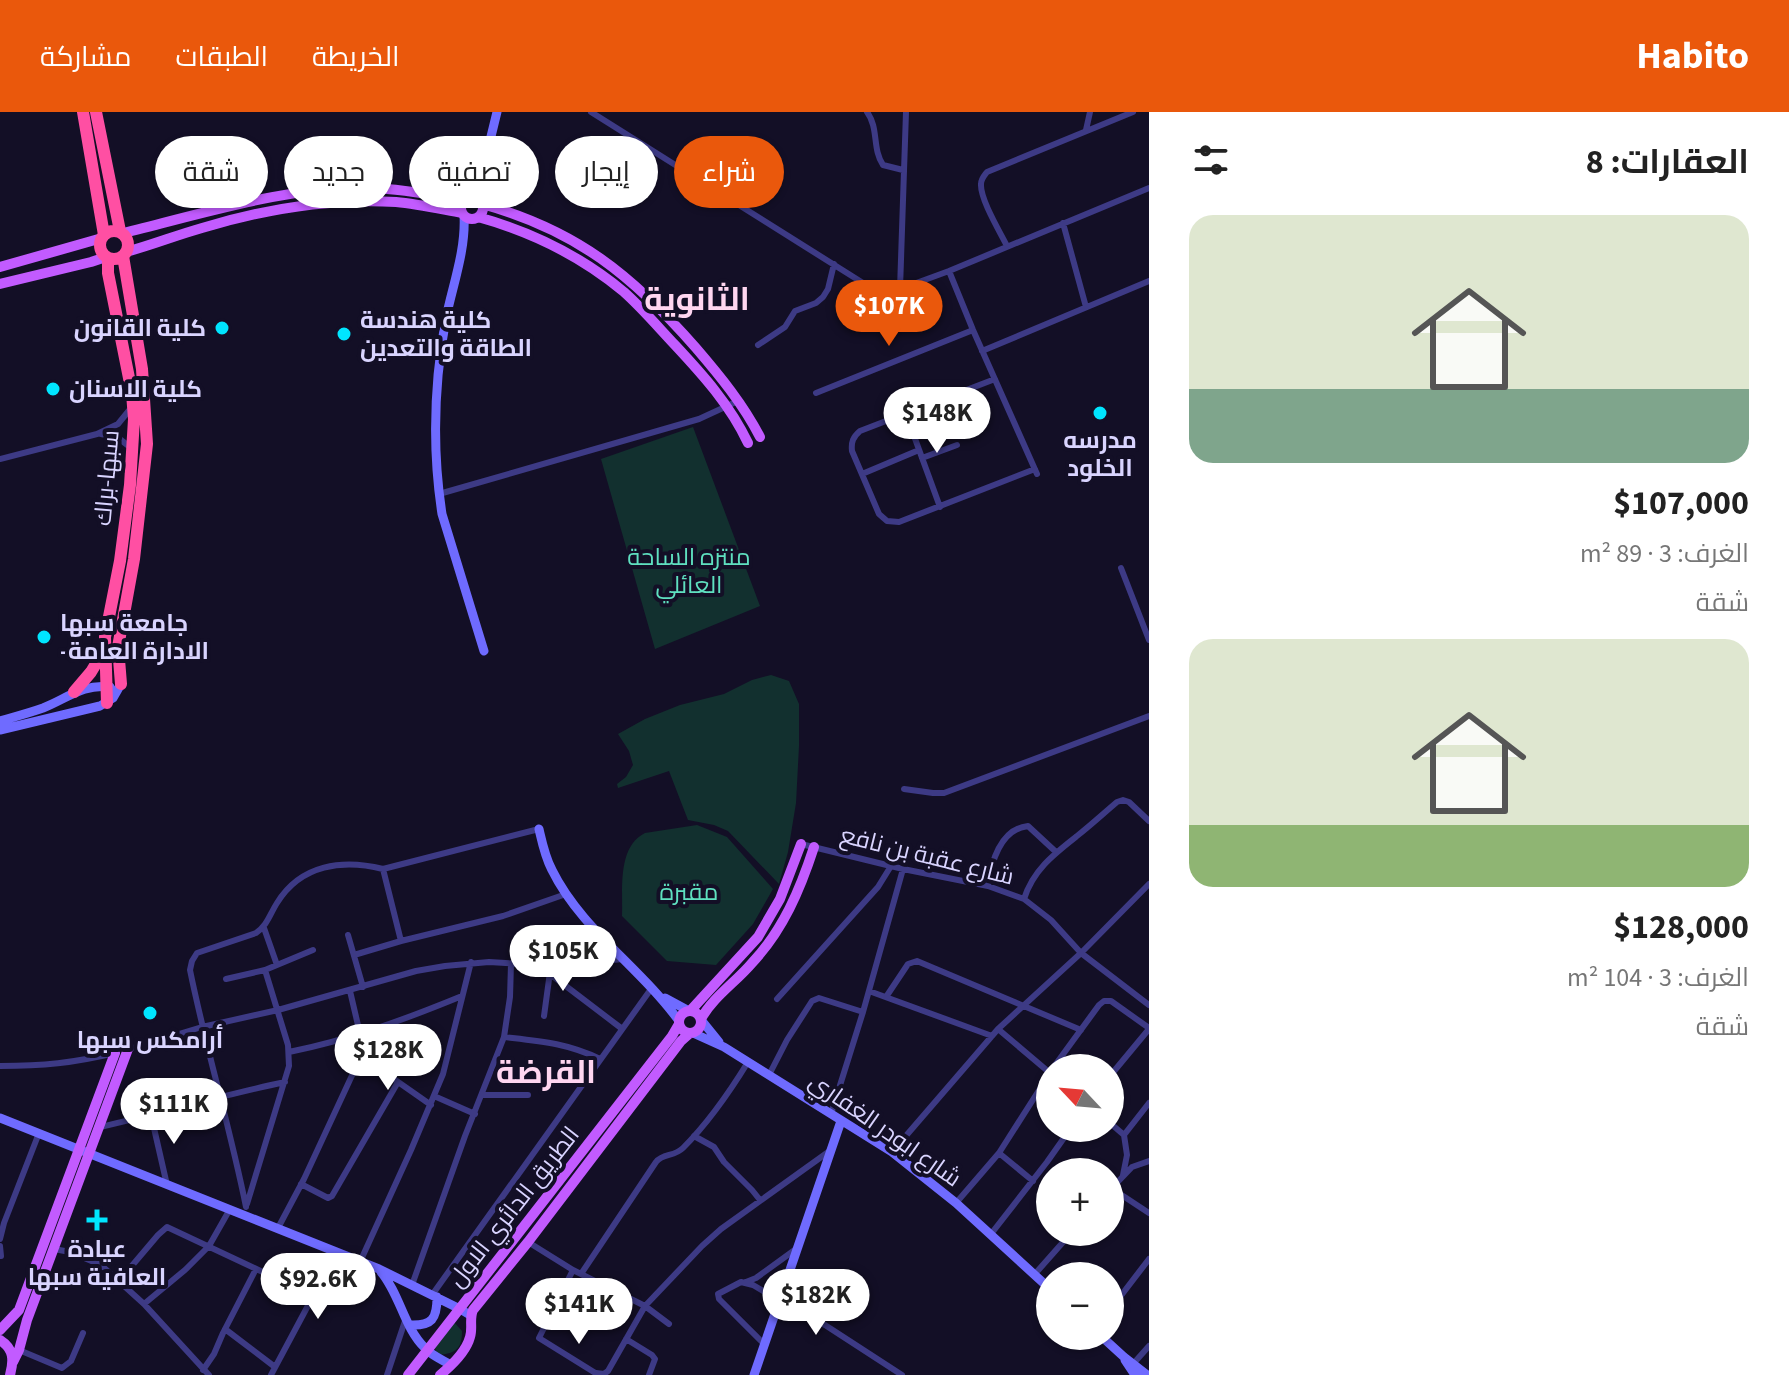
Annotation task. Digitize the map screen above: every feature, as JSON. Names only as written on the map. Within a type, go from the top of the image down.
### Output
[{"type":"highway","points":[[83,112],[103,236],[101,250],[107,257],[115,259],[124,254],[128,240],[121,232],[96,112]]},
{"type":"highway","points":[[103,236],[109,231],[121,232]]},
{"type":"highway","name":"سبها-براك","points":[[107,703],[115,687],[147,444],[142,369],[124,254]]},
{"type":"highway","name":"سبها-براك","points":[[107,257],[133,406],[132,450],[120,561],[105,649],[115,687]]},
{"type":"highway","points":[[74,692],[105,649]]},
{"type":"main road","points":[[121,232],[260,200],[341,188],[409,192]]},
{"type":"main road","points":[[124,254],[259,213],[339,202],[397,202],[514,228],[597,271],[626,294],[703,375],[748,443]]},
{"type":"main road","points":[[462,208],[470,216]]},
{"type":"main road","points":[[470,216],[482,208]]},
{"type":"main road","points":[[499,208],[553,230],[603,259],[623,275],[661,309],[717,373],[760,437]]},
{"type":"main road","points":[[0,267],[103,236]]},
{"type":"main road","points":[[0,284],[107,257]]},
{"type":"main road","points":[[801,844],[784,889],[758,937],[690,1010],[682,1014],[679,1022],[684,1032],[699,1030],[709,1007],[753,963],[781,925],[801,885],[814,847]]},
{"type":"main road","points":[[690,1010],[699,1014],[702,1020]]},
{"type":"main road","name":"الطريق الدائري الاول","points":[[465,1312],[672,1036],[679,1022]]},
{"type":"main road","name":"الطريق الدائري الاول","points":[[408,1375],[426,1350],[528,1242],[681,1041],[692,1033]]},
{"type":"main road","points":[[85,1151],[100,1127],[128,1049]]},
{"type":"main road","points":[[0,1330],[19,1310],[48,1248],[85,1151],[115,1053]]},
{"type":"main road","points":[[10,1375],[48,1248]]},
{"type":"main road","name":"الطريق الدائري الاول","points":[[440,1375],[471,1336],[465,1312]]},
{"type":"main road","points":[[0,1340],[12,1353],[13,1362]]},
{"type":"street","points":[[492,136],[497,112]]},
{"type":"street","points":[[591,112],[870,286],[885,289],[900,289],[949,271],[1149,188]]},
{"type":"street","points":[[867,112],[875,127],[878,157],[883,165],[903,170]]},
{"type":"street","points":[[900,289],[906,112]]},
{"type":"street","points":[[1086,130],[1090,112]]},
{"type":"street","points":[[1007,246],[981,189],[982,178],[987,172],[1133,112]]},
{"type":"street","points":[[470,216],[446,318],[439,363],[435,435],[442,514],[484,651]]},
{"type":"street","points":[[1063,223],[1086,307]]},
{"type":"street","points":[[758,345],[785,327],[795,311],[823,297],[834,264]]},
{"type":"street","points":[[949,271],[1036,472],[899,522],[887,521],[879,514],[851,445],[855,435],[995,379]]},
{"type":"street","points":[[982,351],[1149,281]]},
{"type":"street","points":[[816,393],[973,330]]},
{"type":"street","points":[[439,494],[699,419],[738,401]]},
{"type":"street","points":[[0,459],[97,434],[118,424],[133,406]]},
{"type":"street","points":[[906,414],[940,507]]},
{"type":"street","points":[[97,434],[117,437],[132,450]]},
{"type":"street","points":[[862,474],[957,445]]},
{"type":"street","points":[[1121,568],[1149,640]]},
{"type":"street","points":[[0,721],[41,709],[90,687],[115,687]]},
{"type":"street","points":[[0,730],[107,703]]},
{"type":"street","points":[[904,789],[944,793],[1149,716]]},
{"type":"street","points":[[1024,899],[1036,873],[1056,852],[1120,800],[1129,802],[1149,821]]},
{"type":"street","points":[[988,886],[995,854],[1013,830],[1023,825],[1056,852]]},
{"type":"street","points":[[245,1211],[221,1095],[190,970],[197,953],[264,928],[287,889],[317,869],[349,863],[383,869],[539,829],[550,866],[566,894],[679,1022]]},
{"type":"street","name":"شارع عقبة بن نافع","points":[[801,844],[988,886],[1024,899],[1051,920],[1081,953],[1149,1005]]},
{"type":"street","points":[[777,999],[878,887],[891,866]]},
{"type":"street","points":[[383,869],[401,941]]},
{"type":"street","points":[[831,1114],[903,869]]},
{"type":"street","points":[[892,1152],[998,1029],[1081,953],[1149,884]]},
{"type":"street","points":[[354,955],[503,916],[566,894]]},
{"type":"street","points":[[264,928],[277,965]]},
{"type":"street","points":[[348,935],[363,987]]},
{"type":"street","points":[[226,979],[265,970],[313,950]]},
{"type":"street","points":[[0,1066],[79,1062],[416,971],[471,962],[550,970],[624,959]]},
{"type":"street","points":[[886,997],[908,964],[917,961],[1081,1030]]},
{"type":"street","points":[[360,1262],[443,1074],[471,962]]},
{"type":"street","points":[[412,1285],[504,1037],[511,964]]},
{"type":"street","points":[[245,1211],[289,1066],[289,1052],[265,970]]},
{"type":"street","points":[[544,1016],[550,970]]},
{"type":"street","points":[[550,970],[621,1028]]},
{"type":"street","points":[[653,990],[690,1010]]},
{"type":"street","points":[[408,1322],[424,1325],[436,1314],[434,1296],[621,1028],[653,990]]},
{"type":"street","points":[[278,1228],[361,1056],[361,1034],[350,991]]},
{"type":"street","points":[[869,991],[992,1036]]},
{"type":"street","points":[[289,1052],[361,1034],[462,996]]},
{"type":"street","points":[[769,1075],[812,1001],[819,998],[863,1012]]},
{"type":"street","points":[[1063,1054],[1101,1002],[1108,1000],[1149,1028],[1124,1059]]},
{"type":"street","name":"شارع ابودر الغفاري","points":[[702,1020],[724,1047]]},
{"type":"street","points":[[998,1029],[1036,1059]]},
{"type":"street","name":"شارع ابودر الغفاري","points":[[692,1033],[724,1047],[892,1152],[956,1203],[1034,1275]]},
{"type":"street","points":[[504,1037],[572,1047],[600,1059]]},
{"type":"street","points":[[361,1056],[431,1105]]},
{"type":"street","points":[[581,1274],[656,1162],[660,1157],[680,1152],[726,1097],[748,1062]]},
{"type":"street","points":[[100,1127],[221,1095],[285,1082]]},
{"type":"street","points":[[301,1184],[324,1197],[332,1196],[398,1082]]},
{"type":"street","points":[[483,1095],[528,1095]]},
{"type":"street","points":[[956,1203],[999,1153],[1036,1095]]},
{"type":"street","points":[[434,1096],[475,1114]]},
{"type":"street","points":[[1124,1170],[1127,1155],[1124,1135],[1149,1103]]},
{"type":"street","points":[[151,1115],[167,1185]]},
{"type":"street","points":[[0,1118],[230,1209],[245,1211],[278,1228],[379,1269],[465,1312]]},
{"type":"street","points":[[754,1375],[841,1121]]},
{"type":"street","points":[[0,1239],[39,1133]]},
{"type":"street","points":[[694,1136],[714,1147],[760,1200]]},
{"type":"street","points":[[991,1234],[1061,1142]]},
{"type":"street","points":[[573,1270],[539,1338],[598,1374],[604,1374],[645,1306],[721,1229],[831,1150]]},
{"type":"street","points":[[999,1153],[1033,1181]]},
{"type":"street","points":[[1124,1174],[1135,1165],[1149,1161]]},
{"type":"street","points":[[1124,1197],[1149,1213]]},
{"type":"street","points":[[144,1304],[209,1246],[230,1209]]},
{"type":"street","points":[[119,1281],[167,1227],[299,1289],[311,1300]]},
{"type":"street","points":[[528,1242],[573,1270],[645,1306],[669,1324]]},
{"type":"street","points":[[0,1246],[1,1256]]},
{"type":"street","points":[[1034,1275],[1060,1246]]},
{"type":"street","points":[[48,1248],[86,1257],[101,1265],[144,1304],[206,1372],[256,1269]]},
{"type":"street","points":[[765,1345],[719,1299],[718,1294],[765,1273],[797,1249]]},
{"type":"street","points":[[271,1375],[293,1338],[332,1251]]},
{"type":"street","points":[[1124,1292],[1149,1259]]},
{"type":"street","points":[[379,1269],[390,1283],[418,1340],[426,1350],[451,1365]]},
{"type":"street","points":[[746,1282],[825,1325],[902,1375]]},
{"type":"street","points":[[387,1375],[408,1322]]},
{"type":"street","points":[[225,1329],[275,1367]]},
{"type":"street","points":[[19,1350],[62,1368],[71,1361],[83,1333]]},
{"type":"street","points":[[626,1339],[655,1359],[649,1375]]},
{"type":"street","points":[[1133,1364],[1149,1346]]},
{"type":"street","points":[[1116,1350],[1147,1375]]},
{"type":"street","points":[[1124,1357],[1135,1375]]},
{"type":"green space","name":"منتزه الساحة العائلي","points":[[693,427],[760,606],[655,649],[601,459]]},
{"type":"green space","points":[[771,675],[789,681],[799,704],[796,803],[779,884],[728,831],[688,820],[669,771],[618,788],[617,784],[633,765],[629,751],[618,734],[680,705],[724,694],[752,680]]},
{"type":"green space","name":"مقبرة","points":[[697,825],[727,837],[773,889],[753,924],[716,965],[667,961],[622,916],[623,870],[636,839],[645,833]]},
{"type":"green space","points":[[453,1321],[462,1331],[461,1342],[454,1351],[439,1355],[435,1349],[439,1338]]},
{"type":"place","name":"كلية القانون","points":[[222,328]]},
{"type":"place","name":"كلية هندسة الطاقة والتعدين","points":[[344,334]]},
{"type":"place","name":"كلية الاسنان","points":[[53,389]]},
{"type":"place","name":"مدرسه الخلود","points":[[1100,413]]},
{"type":"place","name":"جامعة سبها -الادارة العامة","points":[[44,637]]},
{"type":"place","name":"أرامكس سبها","points":[[150,1013]]},
{"type":"place","name":"عيادة العافية سبها","points":[[97,1220]]},
{"type":"district","name":"الثانوية","points":[[697,300]]},
{"type":"district","name":"القرضة","points":[[546,1073]]}]
